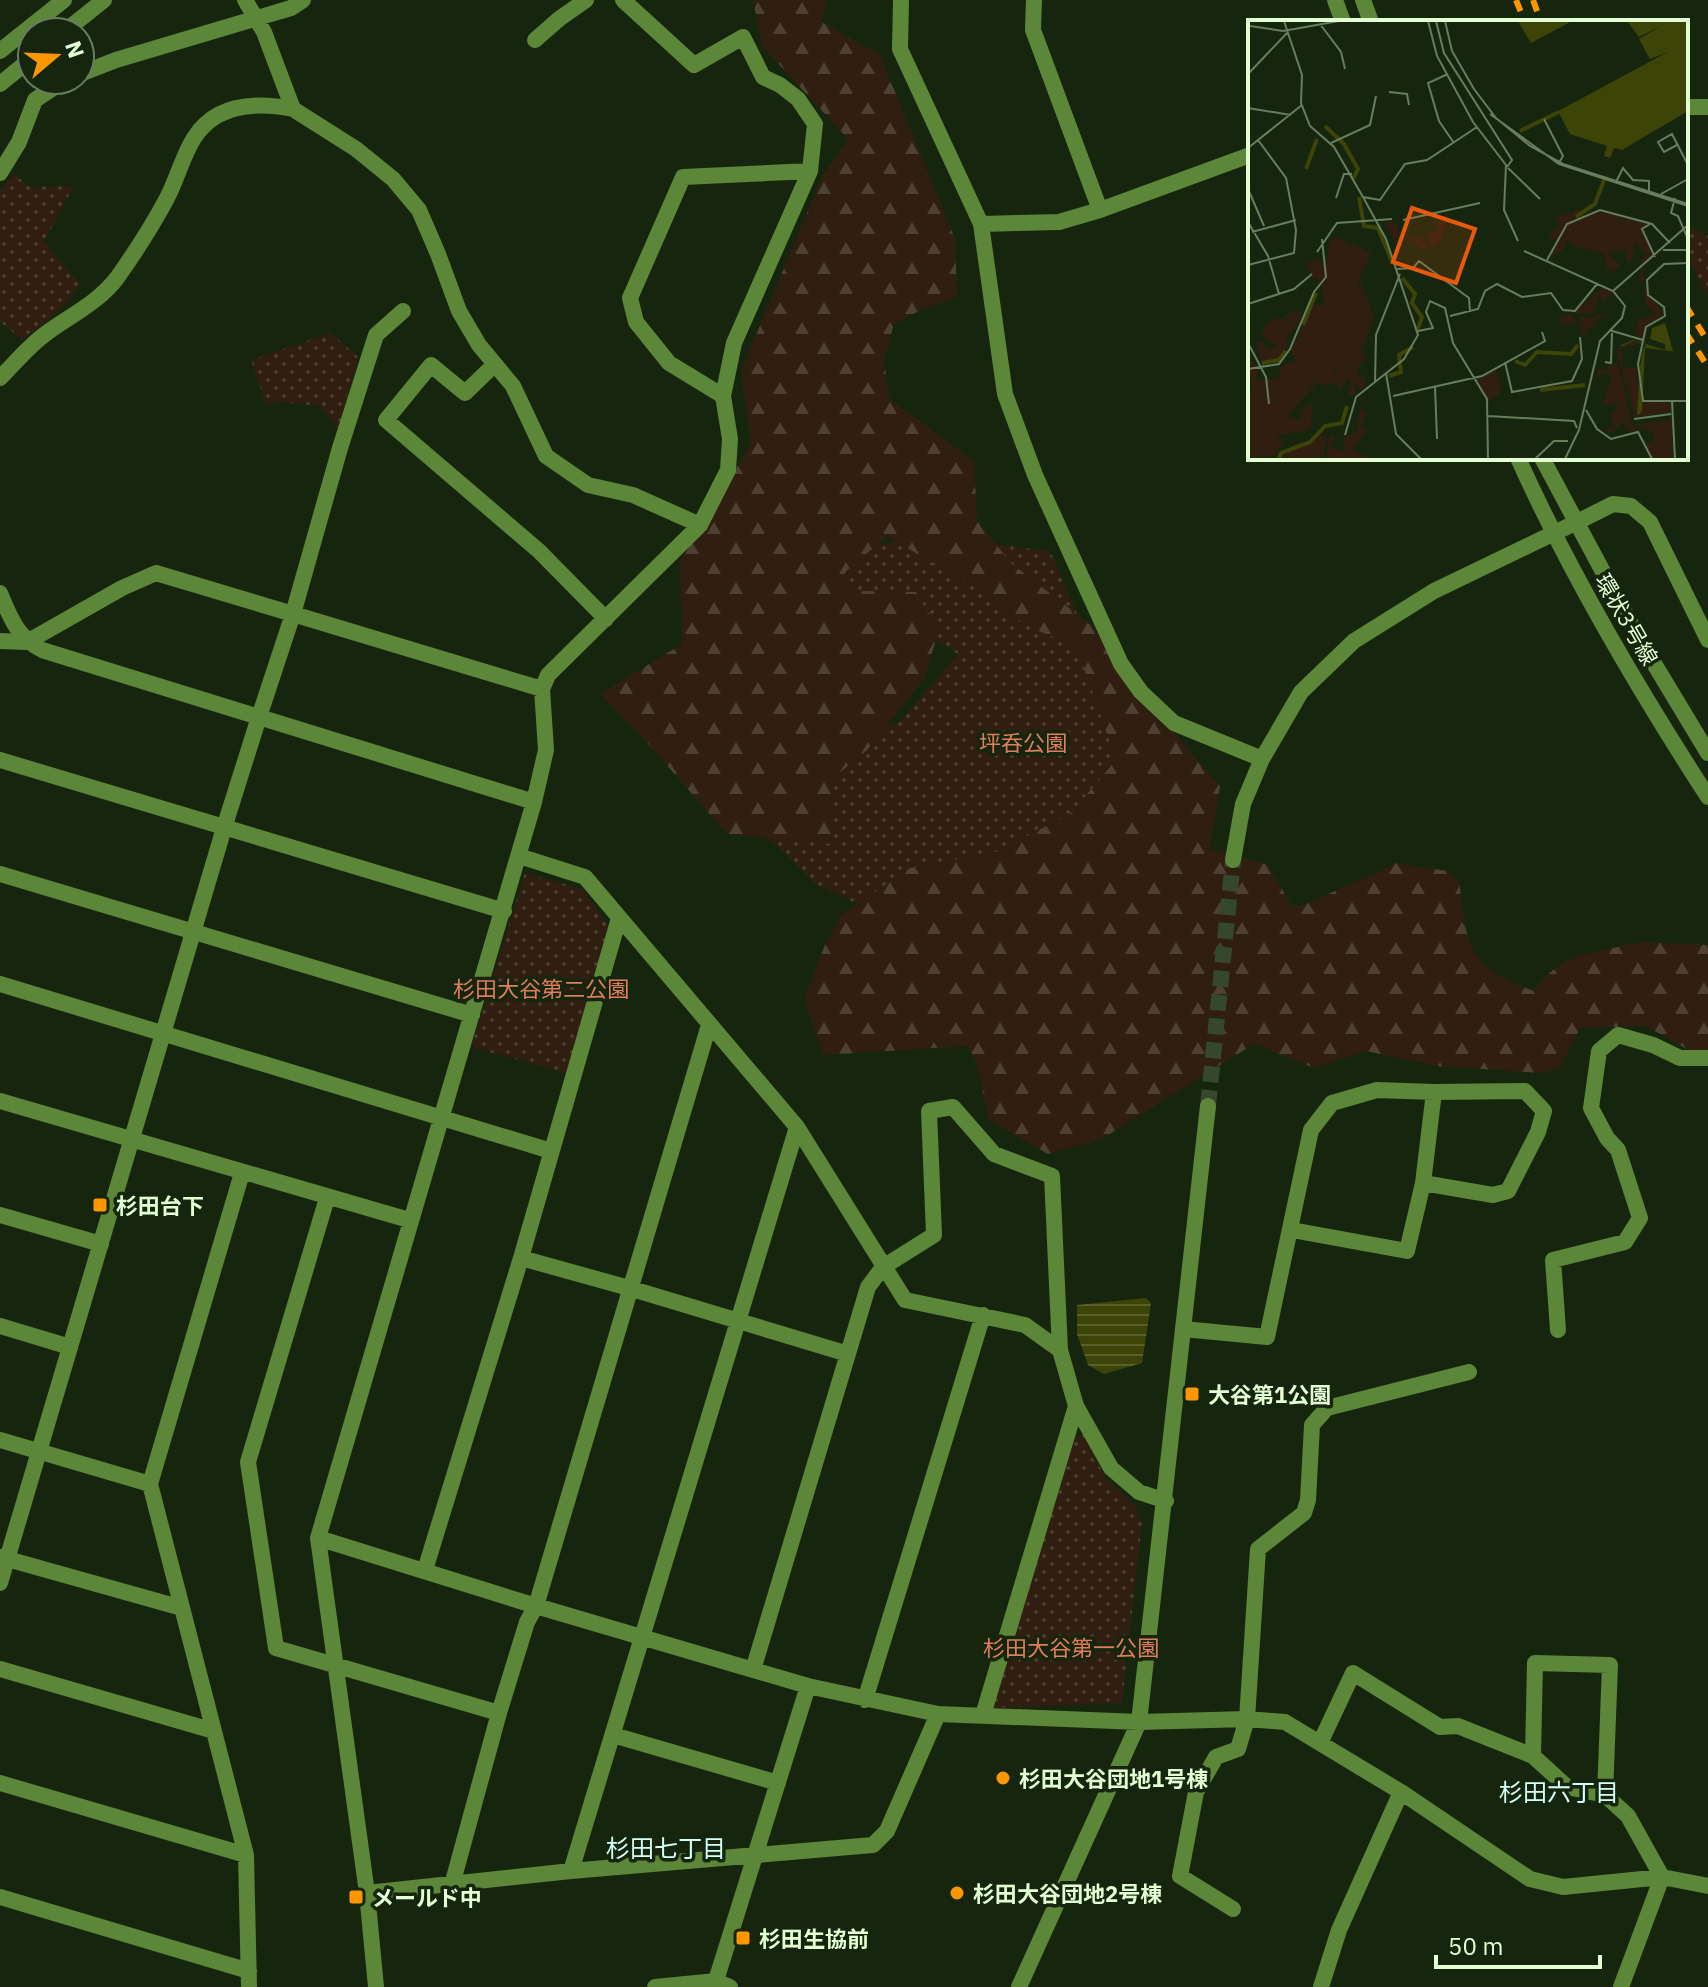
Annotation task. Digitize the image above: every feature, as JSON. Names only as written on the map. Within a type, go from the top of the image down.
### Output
[{"type":"street","points":[[85,16],[104,0]]},
{"type":"street","points":[[245,0],[264,32],[293,109]]},
{"type":"street","points":[[96,68],[255,20],[291,8],[303,0]]},
{"type":"street","points":[[535,40],[586,0]]},
{"type":"street","points":[[376,1987],[367,1893],[318,1538],[534,802],[546,750],[542,689],[548,675],[700,525],[728,470],[730,439],[723,396],[734,343],[810,171],[815,124],[798,99],[763,77],[743,37],[694,65],[623,0]]},
{"type":"street","points":[[901,0],[900,49],[981,224],[1005,394],[1035,475],[1121,664],[1141,692],[1174,723],[1262,759]]},
{"type":"street","points":[[1034,0],[1033,30],[1100,210]]},
{"type":"street","points":[[1335,0],[1342,20]]},
{"type":"street","points":[[1363,0],[1370,20]]},
{"type":"street","points":[[0,51],[59,1]]},
{"type":"street","points":[[0,84],[16,71]]},
{"type":"street","points":[[0,173],[19,142],[35,100],[41,96]]},
{"type":"street","points":[[0,378],[43,336],[95,301],[116,279],[166,200],[195,136],[207,123],[224,111],[248,106],[272,105],[293,109],[356,149],[393,179],[419,210],[439,275],[479,345],[513,386],[546,456],[588,485],[633,495],[700,525]]},
{"type":"street","points":[[981,224],[1059,222],[1248,156]]},
{"type":"street","points":[[723,396],[669,363],[636,322],[630,298],[683,177],[810,171]]},
{"type":"street","points":[[0,1583],[4,1558],[39,1452],[224,828],[293,614],[340,448],[376,335],[403,311]]},
{"type":"street","points":[[495,364],[465,393],[431,365],[386,420],[539,551],[606,619]]},
{"type":"street","name":"環状3号線","points":[[1519,460],[1551,533],[1671,740],[1708,797]]},
{"type":"street","name":"環状3号線","points":[[1543,460],[1638,637],[1708,753]]},
{"type":"street","points":[[1233,860],[1243,804],[1262,759],[1301,692],[1354,641],[1434,591],[1613,504],[1631,506],[1650,522],[1708,640]]},
{"type":"street","points":[[0,641],[27,642],[122,588],[156,573],[542,689]]},
{"type":"street","points":[[0,593],[13,623],[27,642],[42,650],[534,802]]},
{"type":"street","points":[[0,760],[504,911]]},
{"type":"street","points":[[519,856],[585,877],[797,1127],[905,1300],[1025,1325],[1060,1350]]},
{"type":"street","points":[[0,874],[472,1015]]},
{"type":"street","points":[[425,1570],[521,1258],[619,918]]},
{"type":"street","points":[[0,984],[551,1151]]},
{"type":"street","points":[[452,1885],[499,1713],[527,1622],[536,1606],[709,1025]]},
{"type":"street","points":[[1558,1330],[1553,1260],[1625,1242],[1640,1218],[1618,1150],[1607,1138],[1591,1108],[1599,1051],[1618,1035],[1653,1045],[1680,1058],[1708,1058]]},
{"type":"street","points":[[1183,1329],[1267,1337],[1311,1130],[1332,1103],[1377,1090],[1525,1091],[1544,1111],[1538,1132],[1508,1191],[1493,1195],[1423,1183]]},
{"type":"street","points":[[1292,1230],[1407,1251],[1423,1183],[1434,1092]]},
{"type":"street","points":[[0,1101],[409,1220]]},
{"type":"street","points":[[1019,1987],[1139,1722],[1208,1106]]},
{"type":"street","points":[[753,1670],[868,1287],[883,1267],[934,1235],[929,1111],[953,1107],[994,1154],[1052,1176],[1060,1350],[1076,1406],[1111,1468],[1139,1492],[1166,1501]]},
{"type":"street","points":[[571,1871],[797,1127]]},
{"type":"street","points":[[0,1897],[249,1979],[246,1855],[150,1484],[242,1173]]},
{"type":"street","points":[[327,1198],[248,1462],[276,1648],[499,1713]]},
{"type":"street","points":[[0,1215],[101,1244]]},
{"type":"street","points":[[521,1258],[848,1354]]},
{"type":"street","points":[[865,1700],[983,1315]]},
{"type":"street","points":[[0,1326],[70,1347]]},
{"type":"street","points":[[1233,1909],[1180,1876],[1196,1792],[1216,1757],[1238,1749],[1247,1719],[1258,1549],[1304,1513],[1308,1500],[1312,1425],[1327,1408],[1469,1372]]},
{"type":"street","points":[[983,1715],[1076,1406]]},
{"type":"street","points":[[0,1440],[150,1484]]},
{"type":"street","points":[[318,1538],[808,1686],[938,1714],[1139,1722],[1247,1719],[1285,1722],[1401,1792],[1530,1879],[1563,1887],[1662,1877],[1708,1886]]},
{"type":"street","points":[[4,1558],[182,1608]]},
{"type":"street","points":[[1533,1756],[1535,1663],[1610,1665],[1605,1795]]},
{"type":"street","points":[[0,1669],[214,1731]]},
{"type":"street","points":[[1320,1743],[1353,1673],[1440,1727],[1458,1726],[1533,1756],[1567,1787],[1605,1795],[1628,1816],[1662,1877],[1621,1987]]},
{"type":"street","points":[[655,1987],[720,1985],[808,1686]]},
{"type":"street","points":[[367,1893],[571,1871],[873,1845],[887,1831],[938,1714]]},
{"type":"street","points":[[613,1735],[778,1783]]},
{"type":"street","points":[[0,1783],[246,1855]]},
{"type":"street","points":[[1321,1987],[1339,1930],[1401,1792]]},
{"type":"green space","points":[[753,0],[826,0],[822,22],[880,55],[955,239],[957,297],[894,324],[884,359],[889,399],[974,461],[977,521],[1011,563],[1093,627],[1220,786],[1210,849],[1268,865],[1292,906],[1304,905],[1397,863],[1447,871],[1459,880],[1465,922],[1474,952],[1495,973],[1534,991],[1544,977],[1567,960],[1581,955],[1641,942],[1708,945],[1708,1061],[1646,1026],[1580,1028],[1560,1068],[1541,1073],[1437,1066],[1366,1051],[1314,1068],[1254,1044],[1100,1140],[1048,1154],[989,1120],[976,1061],[967,1046],[823,1055],[804,999],[824,947],[841,915],[910,868],[999,851],[1071,813],[1116,760],[1077,648],[1024,624],[980,591],[887,536],[844,573],[859,591],[916,592],[939,630],[924,679],[867,750],[833,778],[832,844],[727,834],[600,694],[682,644],[680,561],[751,444],[741,371],[822,177],[848,139],[762,46]]},
{"type":"green space","points":[[14,174],[30,187],[74,186],[44,241],[80,285],[59,311],[23,340],[0,322],[0,190]]},
{"type":"green space","points":[[1688,227],[1708,236],[1708,298],[1688,256]]},
{"type":"green space","points":[[331,333],[358,357],[338,429],[321,406],[279,402],[266,404],[251,360]]},
{"type":"green space","name":"坪呑公園","points":[[938,537],[1050,551],[1099,665],[1169,754],[1093,823],[864,907],[816,884],[774,843],[712,816],[789,733],[899,723],[958,654],[928,635],[844,622],[837,549]]},
{"type":"green space","name":"杉田大谷第二公園","points":[[525,873],[582,889],[611,929],[567,1073],[471,1047]]},
{"type":"green space","name":"杉田大谷第一公園","points":[[1083,1434],[1105,1477],[1136,1507],[1142,1523],[1122,1703],[993,1708],[1073,1437]]},
{"type":"shaded area","points":[[1146,1298],[1151,1303],[1142,1363],[1104,1374],[1088,1365],[1077,1334],[1077,1305]]},
{"type":"tunnel","points":[[1208,1106],[1233,860]]},
{"type":"railway","points":[[1516,0],[1524,20]]},
{"type":"railway","points":[[1533,0],[1540,20]]},
{"type":"railway","points":[[1688,309],[1708,342]]},
{"type":"railway","points":[[1688,336],[1708,367]]},
{"type":"place","name":"杉田台下","points":[[100,1205]]},
{"type":"place","name":"大谷第1公園","points":[[1192,1394]]},
{"type":"place","name":"杉田大谷団地1号棟","points":[[1003,1778]]},
{"type":"place","name":"杉田大谷団地2号棟","points":[[957,1893]]},
{"type":"place","name":"メールド中","points":[[356,1897]]},
{"type":"place","name":"杉田生協前","points":[[743,1938]]},
{"type":"district","name":"杉田六丁目","points":[[1559,1792]]},
{"type":"district","name":"杉田七丁目","points":[[666,1848]]}]
